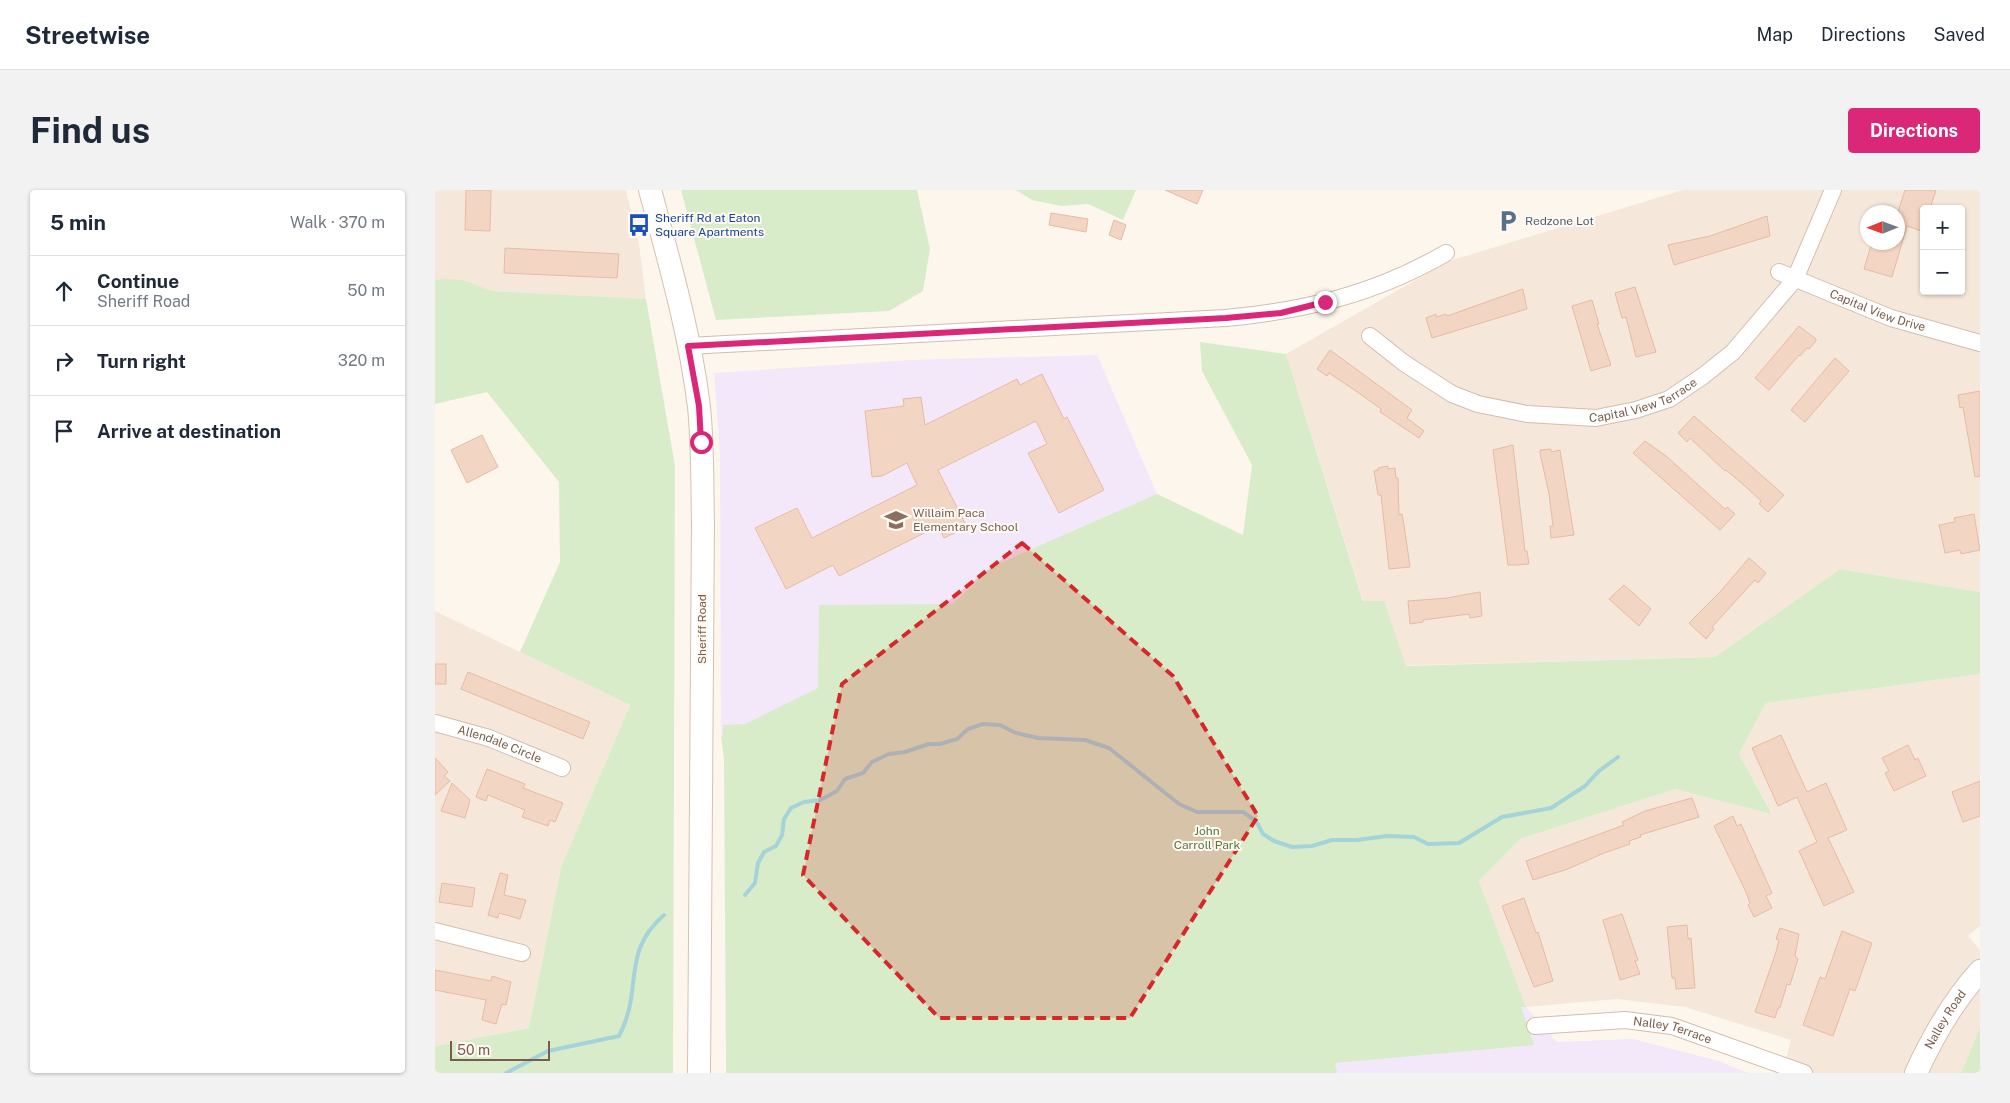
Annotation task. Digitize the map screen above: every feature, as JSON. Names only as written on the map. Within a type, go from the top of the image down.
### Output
[{"type":"main road","name":"Sheriff Road","points":[[651,190],[688,346],[701,432],[703,512],[699,1073]]},
{"type":"main road","name":"Nalley Road","points":[[1916,1073],[1946,1016],[1961,993],[1980,970]]},
{"type":"street","name":"Capital View Terrace","points":[[1370,336],[1405,363],[1452,394],[1478,404],[1527,414],[1596,418],[1636,410],[1669,399],[1703,376],[1733,352],[1795,279],[1833,190]]},
{"type":"street","points":[[688,346],[1226,318],[1281,313],[1382,285],[1418,269],[1447,253]]},
{"type":"street","name":"Capital View Drive","points":[[1779,272],[1891,318],[1980,343]]},
{"type":"street","name":"Allendale Circle","points":[[435,723],[489,738],[561,768]]},
{"type":"street","points":[[435,932],[522,953]]},
{"type":"street","name":"Nalley Terrace","points":[[1535,1026],[1625,1020],[1665,1025],[1694,1032],[1803,1073]]},
{"type":"highlighted area","points":[[1022,543],[1173,676],[1258,816],[1130,1018],[939,1018],[803,875],[842,684]]},
{"type":"shaded area","points":[[435,190],[626,190],[639,244],[646,299],[492,291],[464,280],[435,280]]},
{"type":"shaded area","points":[[1683,190],[1980,190],[1980,592],[1840,569],[1715,657],[1384,666],[1286,354],[1449,261]]},
{"type":"shaded area","points":[[1097,355],[1157,494],[995,565],[908,644],[721,736],[720,453],[714,373],[911,360]]},
{"type":"shaded area","points":[[435,611],[630,705],[561,867],[529,1028],[435,1046]]},
{"type":"shaded area","points":[[1980,674],[1980,926],[1968,936],[1980,950],[1980,1027],[1961,1073],[1782,1073],[1791,1040],[1685,1007],[1617,999],[1526,1007],[1479,881],[1520,839],[1675,789],[1772,813],[1739,754],[1766,703]]},
{"type":"shaded area","points":[[1389,1001],[1526,1007],[1557,1042],[1633,1039],[1719,1061],[1748,1073],[1236,1073]]},
{"type":"green space","points":[[681,190],[917,190],[930,249],[923,291],[889,311],[716,320]]},
{"type":"green space","points":[[1016,190],[1136,190],[1123,220],[1088,204],[1061,206],[1032,200]]},
{"type":"green space","points":[[435,280],[464,280],[492,291],[646,299],[675,466],[673,1073],[435,1073],[435,1046],[529,1028],[561,867],[630,705],[520,652],[560,562],[559,482],[487,392],[435,404]]},
{"type":"green space","name":"John Carroll Park","points":[[1200,342],[1286,354],[1363,601],[1384,601],[1406,666],[1715,657],[1840,569],[1980,592],[1980,674],[1766,703],[1739,754],[1772,814],[1675,789],[1520,839],[1479,881],[1526,1007],[1521,1007],[1534,1045],[1335,1063],[1337,1073],[726,1073],[724,759],[721,736],[723,735],[723,725],[745,724],[818,688],[819,605],[952,604],[995,565],[1157,494],[1243,535],[1252,465],[1202,371]]},
{"type":"green space","points":[[1980,1027],[1980,1073],[1961,1073]]},
{"type":"building","points":[[466,190],[491,190],[490,231],[465,230]]},
{"type":"building","points":[[1165,190],[1203,190],[1197,204]]},
{"type":"building","points":[[1905,190],[1936,190],[1931,205],[1920,205],[1920,231],[1907,226],[1905,233],[1905,205],[1900,205]]},
{"type":"building","points":[[1051,213],[1088,219],[1086,232],[1049,225]]},
{"type":"building","points":[[1767,216],[1770,236],[1674,265],[1668,245],[1710,236]]},
{"type":"building","points":[[1114,220],[1126,225],[1121,240],[1109,235]]},
{"type":"building","points":[[505,248],[619,254],[617,278],[504,273]]},
{"type":"building","points":[[1870,250],[1900,250],[1892,277],[1864,269]]},
{"type":"building","points":[[1635,287],[1656,352],[1636,357],[1626,317],[1622,318],[1615,293]]},
{"type":"building","points":[[1523,289],[1527,309],[1432,338],[1426,318],[1436,314],[1436,317],[1446,314],[1447,316]]},
{"type":"building","points":[[1592,300],[1599,324],[1597,324],[1611,365],[1591,371],[1572,306]]},
{"type":"building","points":[[1799,326],[1816,341],[1809,349],[1807,348],[1799,355],[1769,390],[1755,378]]},
{"type":"building","points":[[1330,350],[1412,410],[1407,418],[1424,431],[1419,438],[1380,412],[1381,409],[1356,391],[1329,373],[1327,376],[1317,369]]},
{"type":"building","points":[[1835,358],[1849,371],[1805,422],[1791,410]]},
{"type":"building","points":[[1042,374],[1064,419],[1067,417],[1104,490],[1059,513],[1028,453],[1047,444],[1036,421],[938,470],[967,527],[944,538],[938,526],[839,576],[833,565],[786,589],[755,528],[797,508],[812,538],[917,485],[907,463],[882,476],[872,477],[865,411],[904,406],[903,399],[921,397],[925,425],[1017,379],[1020,385]]},
{"type":"building","points":[[1980,391],[1980,476],[1975,477],[1963,407],[1960,408],[1958,395]]},
{"type":"building","points":[[1694,416],[1784,495],[1768,512],[1759,504],[1761,501],[1746,487],[1725,471],[1690,438],[1687,442],[1678,433]]},
{"type":"building","points":[[482,435],[498,467],[467,483],[451,450]]},
{"type":"building","points":[[1645,441],[1666,456],[1725,509],[1727,507],[1735,514],[1720,530],[1633,453]]},
{"type":"building","points":[[1513,445],[1525,551],[1527,551],[1529,564],[1508,565],[1493,450]]},
{"type":"building","points":[[1551,449],[1551,452],[1560,450],[1574,535],[1551,538],[1550,526],[1553,526],[1549,494],[1540,450]]},
{"type":"building","points":[[1388,466],[1388,469],[1395,468],[1396,478],[1398,478],[1399,515],[1402,514],[1410,567],[1389,569],[1381,495],[1378,495],[1374,471]]},
{"type":"building","points":[[1974,514],[1980,550],[1961,554],[1960,550],[1945,553],[1939,525],[1955,522],[1954,518]]},
{"type":"building","points":[[1749,558],[1766,573],[1758,583],[1755,580],[1741,595],[1712,627],[1714,629],[1706,639],[1689,623],[1720,592]]},
{"type":"building","points":[[1624,585],[1651,609],[1639,626],[1609,599]]},
{"type":"building","points":[[1480,592],[1482,616],[1470,618],[1469,614],[1423,620],[1423,622],[1410,624],[1408,601],[1447,598]]},
{"type":"building","points":[[435,664],[446,664],[446,684],[435,684]]},
{"type":"building","points":[[468,672],[590,722],[583,739],[461,689]]},
{"type":"building","points":[[1781,735],[1807,792],[1826,783],[1847,830],[1828,838],[1854,892],[1824,906],[1799,851],[1817,842],[1797,797],[1778,806],[1752,748]]},
{"type":"building","points":[[1908,745],[1915,760],[1918,758],[1926,776],[1894,791],[1885,773],[1889,771],[1882,758]]},
{"type":"building","points":[[435,758],[448,772],[444,776],[450,781],[435,795]]},
{"type":"building","points":[[487,769],[525,784],[523,788],[563,803],[555,822],[550,820],[548,826],[522,817],[525,810],[488,795],[486,801],[476,797]]},
{"type":"building","points":[[1980,781],[1980,816],[1963,822],[1952,792]]},
{"type":"building","points":[[452,783],[470,800],[465,818],[441,811]]},
{"type":"building","points":[[1692,798],[1699,817],[1640,835],[1641,837],[1629,841],[1630,844],[1568,869],[1533,880],[1526,861],[1624,825],[1622,822],[1645,811]]},
{"type":"building","points":[[1733,816],[1737,826],[1741,824],[1772,893],[1766,896],[1772,908],[1754,917],[1748,905],[1750,903],[1746,892],[1714,826]]},
{"type":"building","points":[[500,873],[508,875],[504,895],[526,900],[520,919],[499,913],[498,918],[488,915]]},
{"type":"building","points":[[442,883],[475,888],[472,907],[439,902]]},
{"type":"building","points":[[1524,898],[1536,933],[1538,932],[1553,981],[1534,987],[1502,906]]},
{"type":"building","points":[[1622,914],[1638,960],[1635,961],[1640,974],[1620,980],[1603,920]]},
{"type":"building","points":[[1687,925],[1688,939],[1691,938],[1695,988],[1676,989],[1675,978],[1672,978],[1667,927]]},
{"type":"building","points":[[1780,928],[1799,934],[1795,956],[1798,959],[1790,985],[1787,984],[1775,1018],[1755,1012],[1776,952],[1779,940],[1776,939]]},
{"type":"building","points":[[1842,931],[1872,943],[1855,991],[1850,989],[1833,1036],[1803,1025],[1820,977],[1825,979]]},
{"type":"building","points":[[435,970],[491,981],[492,976],[511,982],[506,1005],[502,1004],[496,1024],[482,1020],[486,1000],[435,990]]},
{"type":"waterway","points":[[745,895],[755,883],[758,863],[764,852],[776,846],[782,835],[784,819],[791,808],[804,802],[820,800],[837,791],[845,779],[863,773],[872,762],[889,754],[957,739],[968,729],[983,724],[1000,725],[1016,733],[1038,738],[1085,740],[1109,748],[1179,804],[1197,812],[1243,812],[1256,821],[1263,834],[1274,841],[1292,847],[1312,846],[1332,840],[1357,840],[1387,836],[1414,837],[1428,844],[1459,843],[1502,817],[1551,808],[1585,786],[1599,771],[1618,757]]},
{"type":"waterway","points":[[506,1073],[548,1051],[619,1036],[630,1003],[634,972],[642,943],[650,929],[664,915]]},
{"type":"place","name":"Redzone Lot","points":[[1508,221]]},
{"type":"place","name":"Sheriff Rd at Eaton Square Apartments","points":[[639,225]]},
{"type":"place","name":"Willaim Paca Elementary School","points":[[896,520]]},
{"type":"route","points":[[701,442],[699,406],[688,346],[1226,318],[1281,313],[1325,302]]}]
